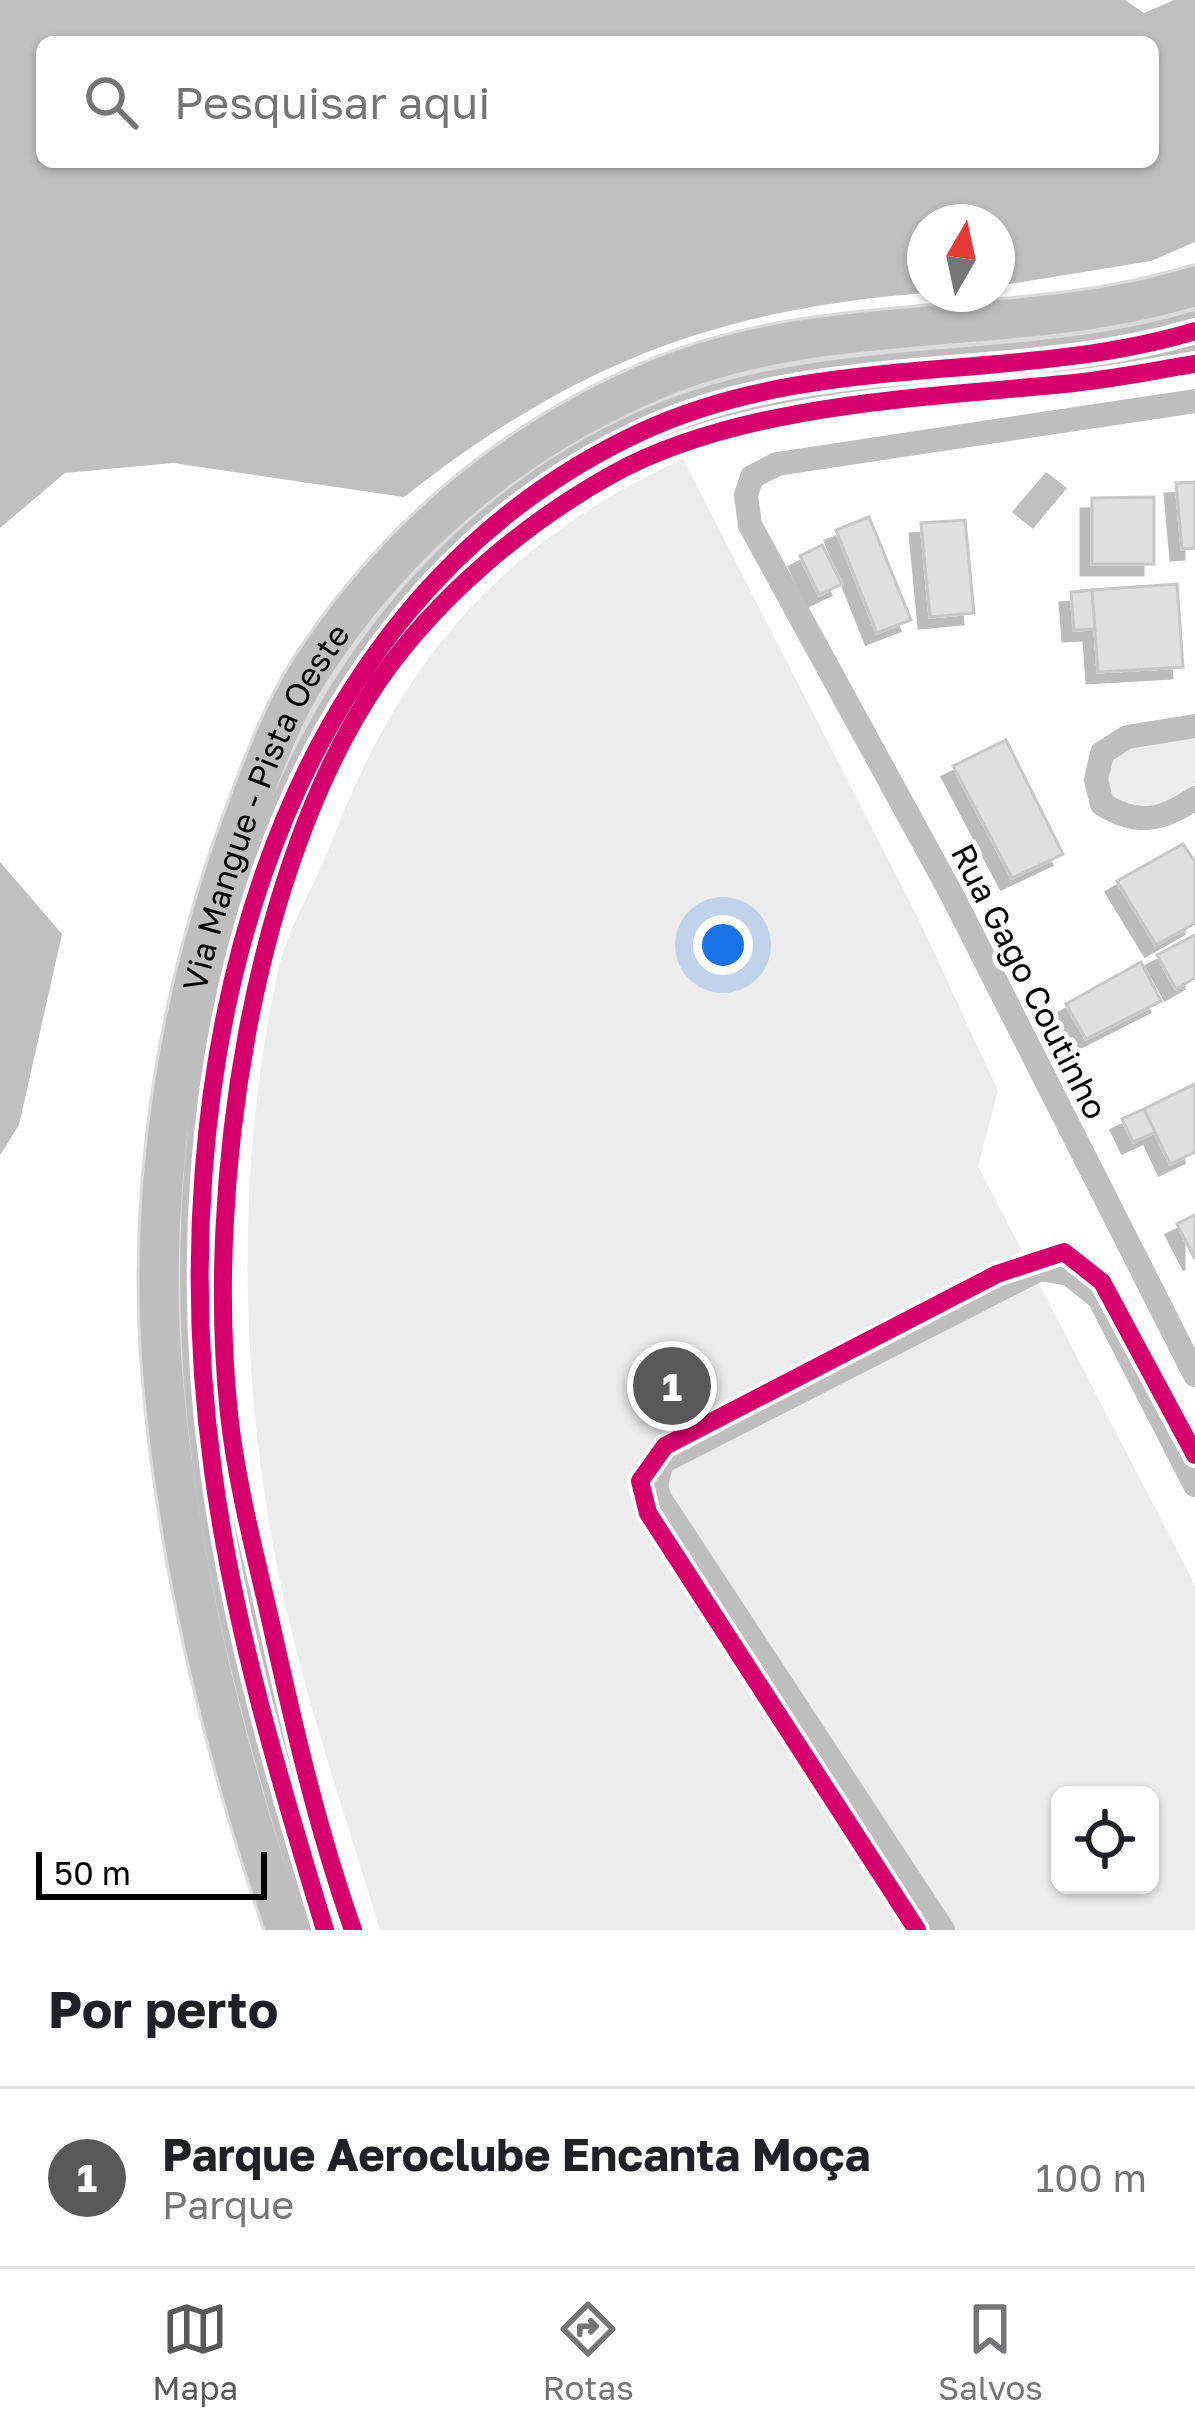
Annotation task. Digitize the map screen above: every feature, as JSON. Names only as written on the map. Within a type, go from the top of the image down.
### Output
[{"type":"main road","name":"Via Mangue - Pista Oeste","points":[[286,1930],[228,1739],[173,1476],[159,1264],[168,1136],[187,1008],[211,911],[262,768],[308,674],[353,611],[448,505],[579,416],[664,376],[815,335],[1046,317],[1195,286]]},
{"type":"main road","points":[[325,1930],[252,1684],[213,1473],[198,1292],[201,1173],[221,1036],[277,836],[342,698],[443,568],[548,484],[648,429],[747,396],[831,377],[1094,354],[1195,331]]},
{"type":"street","name":"Rua Gago Coutinho","points":[[1195,401],[777,464],[752,477],[746,495],[750,525],[951,893],[1195,1375]]},
{"type":"street","points":[[1195,726],[1126,737],[1102,754],[1096,781],[1102,804],[1127,820],[1155,820],[1195,798]]},
{"type":"street","points":[[943,1930],[659,1497],[662,1462],[1040,1269],[1055,1269],[1081,1280],[1099,1298],[1195,1485]]},
{"type":"shaded area","points":[[0,0],[1125,0],[1144,13],[1174,0],[1195,0],[1195,242],[1151,261],[1015,283],[1015,204],[907,204],[907,295],[777,313],[648,352],[526,412],[404,497],[173,463],[65,473],[0,528]]},
{"type":"shaded area","points":[[683,459],[920,922],[998,1091],[978,1166],[1195,1585],[1195,1930],[380,1930],[290,1625],[266,1506],[250,1352],[249,1196],[255,1119],[279,967],[360,775],[426,662],[466,612],[562,528]]},
{"type":"shaded area","points":[[1046,472],[1067,488],[1033,529],[1012,512]]},
{"type":"shaded area","points":[[1195,739],[1195,783],[1168,805],[1129,816],[1104,787],[1110,758],[1135,743]]},
{"type":"shaded area","points":[[0,862],[62,934],[19,1125],[0,1155]]},
{"type":"building","points":[[1195,482],[1195,548],[1182,549],[1176,483]]},
{"type":"building","points":[[1154,497],[1154,564],[1092,564],[1092,498]]},
{"type":"building","points":[[869,517],[911,620],[877,633],[836,530]]},
{"type":"building","points":[[965,520],[974,613],[930,617],[921,523]]},
{"type":"building","points":[[822,545],[842,584],[819,595],[800,556]]},
{"type":"building","points":[[1177,584],[1183,667],[1098,672],[1092,590]]},
{"type":"building","points":[[1092,590],[1095,629],[1074,630],[1071,592]]},
{"type":"building","points":[[1006,740],[1063,854],[1012,878],[953,766]]},
{"type":"building","points":[[1183,844],[1195,862],[1195,923],[1156,945],[1117,881]]},
{"type":"building","points":[[1195,935],[1195,978],[1176,989],[1157,955]]},
{"type":"building","points":[[1141,962],[1161,1001],[1086,1039],[1066,1004]]},
{"type":"building","points":[[1195,1084],[1195,1152],[1170,1164],[1144,1109]]},
{"type":"building","points":[[1144,1109],[1155,1132],[1133,1142],[1122,1119]]},
{"type":"building","points":[[1195,1215],[1195,1259],[1177,1224]]},
{"type":"cycle path","points":[[325,1930],[275,1760],[233,1588],[213,1471],[200,1323],[204,1171],[224,1020],[264,873],[324,737],[406,614],[512,511],[643,431],[710,406],[778,389],[1057,358],[1195,331]]},
{"type":"cycle path","points":[[353,1930],[306,1771],[246,1512],[229,1414],[223,1326],[232,1133],[247,1033],[269,935],[299,842],[335,755],[380,679],[455,591],[515,539],[579,494],[661,451],[715,433],[832,408],[1080,382],[1195,364]]},
{"type":"cycle path","points":[[917,1930],[648,1513],[640,1481],[665,1446],[997,1274],[1064,1252],[1102,1282],[1195,1455]]},
{"type":"place","name":"Parque Aeroclube Encanta Moça","points":[[672,1386]]}]
